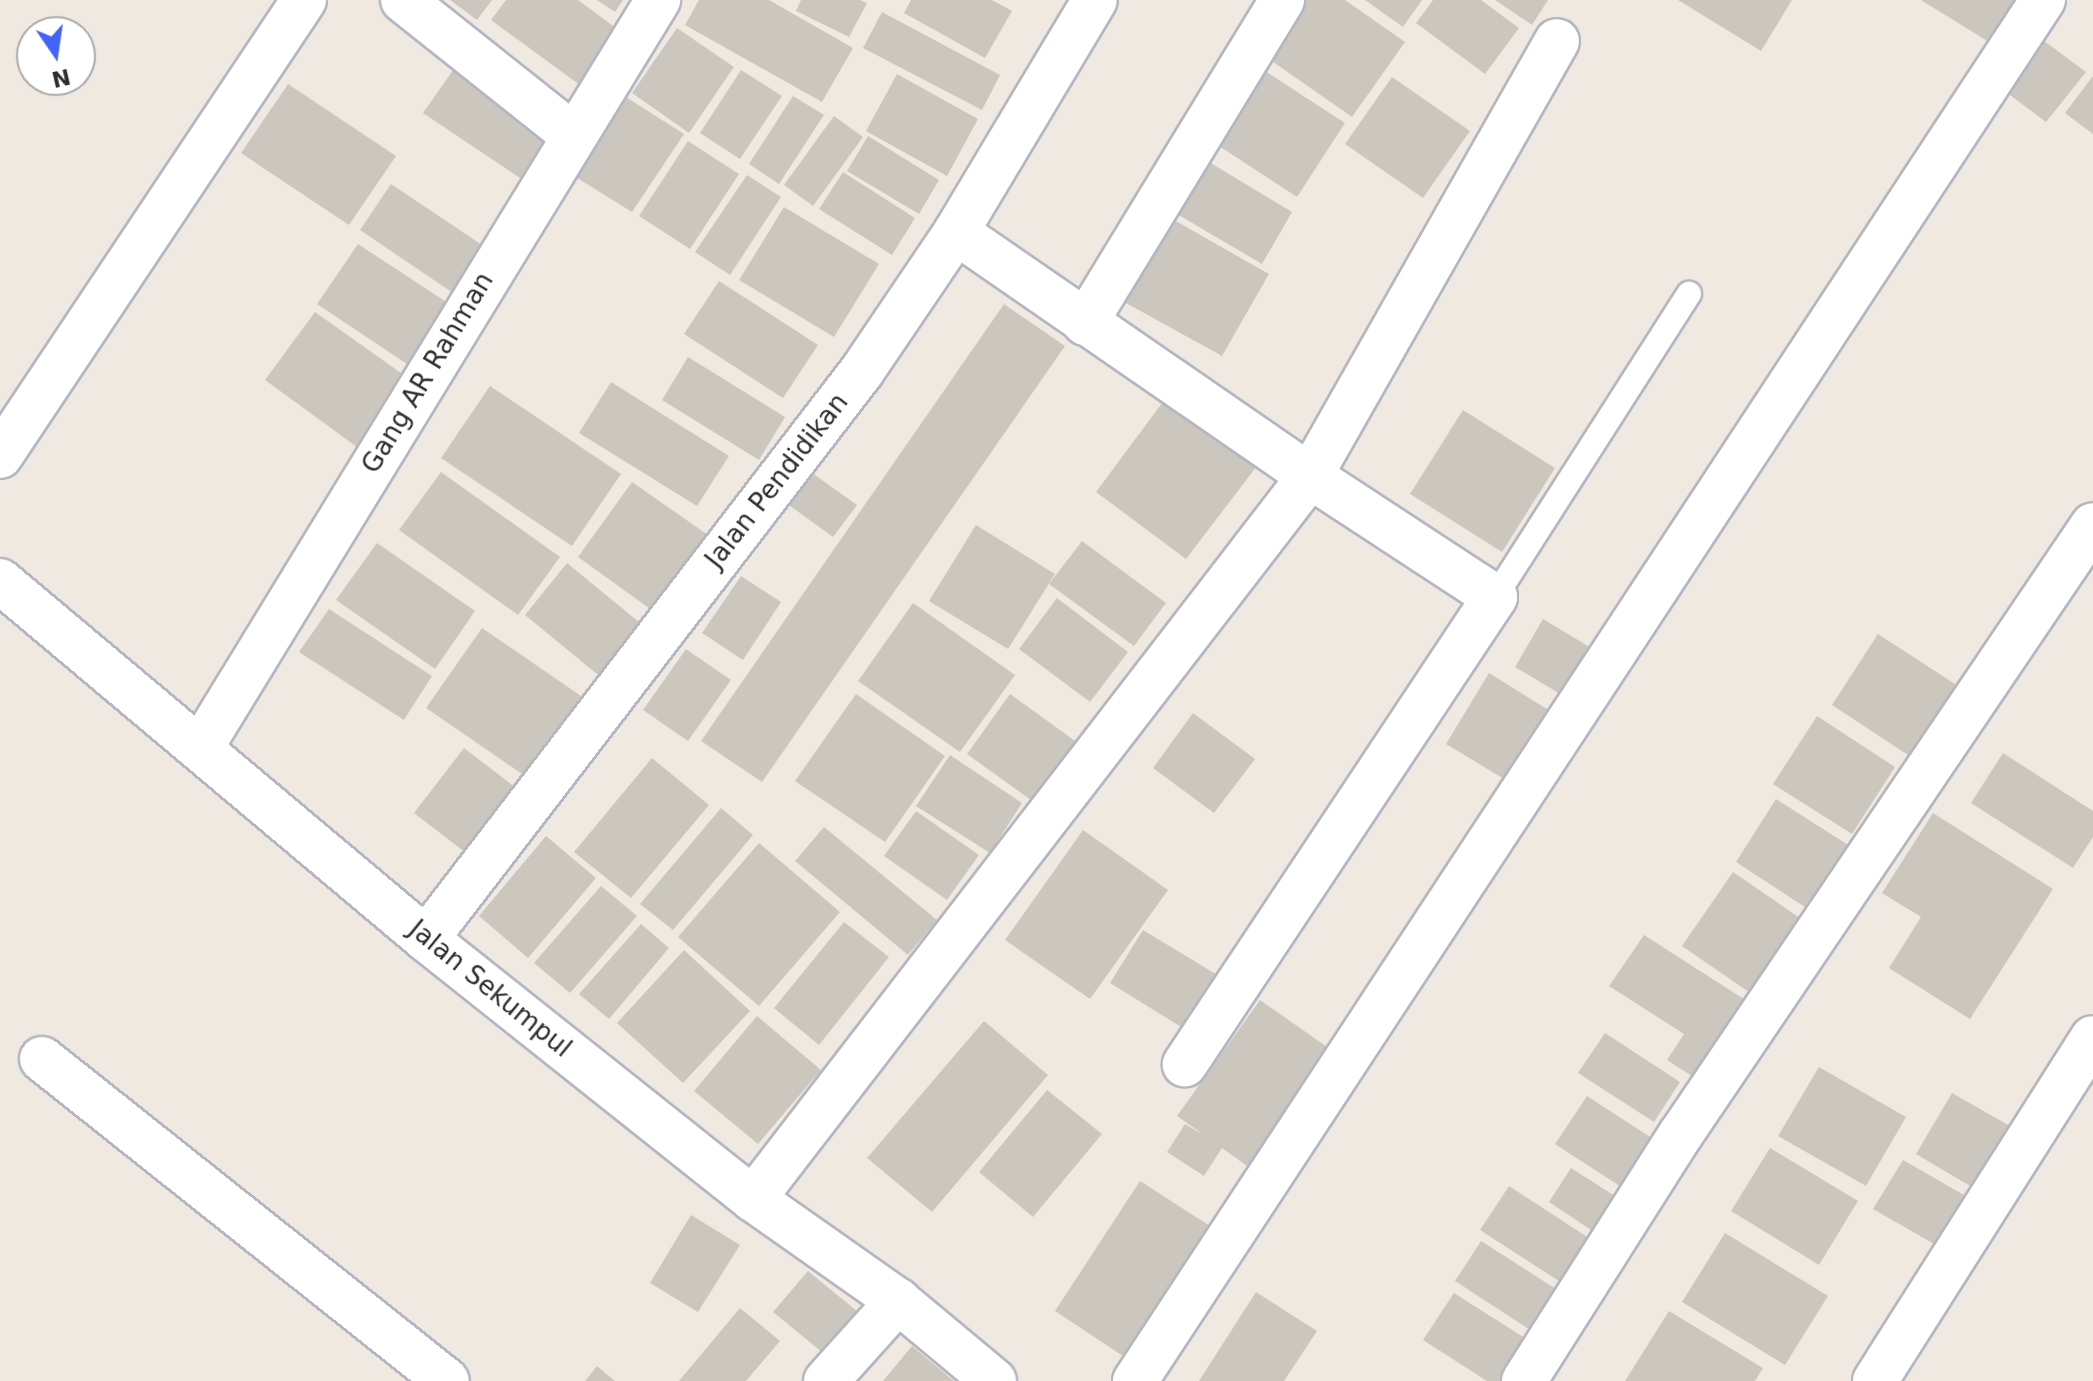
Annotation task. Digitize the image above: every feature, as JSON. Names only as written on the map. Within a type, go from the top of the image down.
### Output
[{"type":"street","points":[[0,456],[304,0]]},
{"type":"street","points":[[403,0],[573,135]]},
{"type":"street","name":"Gang AR Rahman","points":[[201,747],[658,0]]},
{"type":"street","name":"Jalan Pendidikan","points":[[426,939],[862,371],[956,232],[1095,0]]},
{"type":"street","points":[[1085,323],[1282,0]]},
{"type":"street","points":[[1135,1381],[2043,0]]},
{"type":"street","points":[[753,1199],[1310,476],[1557,41]]},
{"type":"street","points":[[956,232],[1310,476],[1495,597],[1185,1064]]},
{"type":"street","points":[[1524,1381],[1681,1134],[2093,525]]},
{"type":"street","name":"Jalan Sekumpul","points":[[0,581],[426,939],[753,1199],[898,1301],[994,1381]]},
{"type":"street","points":[[1875,1381],[2093,1038]]},
{"type":"street","points":[[42,1059],[447,1381]]},
{"type":"street","points":[[826,1381],[898,1301]]},
{"type":"lane","points":[[1495,597],[1689,294]]},
{"type":"building","points":[[450,0],[492,0],[477,20]]},
{"type":"building","points":[[506,0],[578,0],[624,34],[584,88],[491,20]]},
{"type":"building","points":[[597,0],[623,0],[615,12]]},
{"type":"building","points":[[699,0],[769,0],[853,48],[822,102],[685,25]]},
{"type":"building","points":[[801,0],[860,0],[867,3],[849,37],[796,11]]},
{"type":"building","points":[[911,0],[992,0],[1012,11],[985,58],[904,13]]},
{"type":"building","points":[[1307,0],[1345,0],[1405,42],[1352,117],[1266,57]]},
{"type":"building","points":[[1365,0],[1422,0],[1403,27]]},
{"type":"building","points":[[1433,0],[1481,0],[1519,28],[1485,74],[1416,23]]},
{"type":"building","points":[[1495,0],[1548,0],[1532,25]]},
{"type":"building","points":[[1678,0],[1792,0],[1761,51]]},
{"type":"building","points":[[1921,0],[2026,0],[1997,47]]},
{"type":"building","points":[[882,12],[1000,75],[982,110],[863,48]]},
{"type":"building","points":[[677,28],[734,67],[689,133],[632,93]]},
{"type":"building","points":[[2036,35],[2086,72],[2046,122],[1998,86]]},
{"type":"building","points":[[458,63],[560,133],[526,182],[423,113]]},
{"type":"building","points":[[741,70],[782,96],[740,159],[700,133]]},
{"type":"building","points":[[1265,71],[1345,123],[1297,197],[1216,144]]},
{"type":"building","points":[[897,74],[978,119],[947,176],[866,131]]},
{"type":"building","points":[[2093,76],[2093,134],[2065,113]]},
{"type":"building","points":[[1392,77],[1470,131],[1423,198],[1345,144]]},
{"type":"building","points":[[288,84],[396,156],[349,225],[241,153]]},
{"type":"building","points":[[793,96],[824,115],[779,184],[749,164]]},
{"type":"building","points":[[626,97],[684,134],[632,212],[574,176]]},
{"type":"building","points":[[834,116],[863,137],[813,206],[784,185]]},
{"type":"building","points":[[868,136],[939,180],[919,214],[847,171]]},
{"type":"building","points":[[688,141],[739,174],[690,249],[639,216]]},
{"type":"building","points":[[1209,162],[1292,212],[1262,264],[1177,214]]},
{"type":"building","points":[[843,172],[915,218],[892,255],[819,209]]},
{"type":"building","points":[[747,175],[781,197],[730,275],[695,252]]},
{"type":"building","points":[[391,184],[485,247],[453,293],[360,230]]},
{"type":"building","points":[[784,207],[879,264],[834,337],[739,280]]},
{"type":"building","points":[[1174,220],[1269,274],[1222,356],[1126,303]]},
{"type":"building","points":[[358,244],[451,305],[410,366],[317,304]]},
{"type":"building","points":[[719,281],[818,345],[783,398],[684,334]]},
{"type":"building","points":[[1004,304],[1065,346],[762,782],[701,741]]},
{"type":"building","points":[[315,312],[408,378],[357,447],[265,380]]},
{"type":"building","points":[[688,357],[785,417],[759,460],[662,400]]},
{"type":"building","points":[[611,382],[729,456],[697,506],[579,433]]},
{"type":"building","points":[[490,386],[621,474],[572,546],[441,458]]},
{"type":"building","points":[[1168,395],[1260,462],[1186,559],[1096,492]]},
{"type":"building","points":[[1463,410],[1555,468],[1502,552],[1410,494]]},
{"type":"building","points":[[805,468],[857,505],[833,537],[782,500]]},
{"type":"building","points":[[441,472],[560,557],[518,615],[399,530]]},
{"type":"building","points":[[632,482],[708,535],[653,611],[578,557]]},
{"type":"building","points":[[976,525],[1055,574],[1008,649],[929,601]]},
{"type":"building","points":[[1082,541],[1166,603],[1134,646],[1049,584]]},
{"type":"building","points":[[377,543],[475,611],[435,669],[336,600]]},
{"type":"building","points":[[567,563],[645,627],[603,679],[525,615]]},
{"type":"building","points":[[741,576],[781,602],[743,660],[702,633]]},
{"type":"building","points":[[1057,598],[1128,652],[1090,702],[1019,649]]},
{"type":"building","points":[[913,603],[1015,675],[960,752],[858,681]]},
{"type":"building","points":[[329,609],[432,676],[404,720],[299,652]]},
{"type":"building","points":[[1543,619],[1601,654],[1572,701],[1515,667]]},
{"type":"building","points":[[482,628],[581,696],[525,776],[426,708]]},
{"type":"building","points":[[1878,634],[1958,686],[1911,757],[1832,705]]},
{"type":"building","points":[[686,649],[731,680],[688,741],[643,710]]},
{"type":"building","points":[[1489,673],[1563,719],[1519,788],[1446,744]]},
{"type":"building","points":[[856,694],[945,756],[885,842],[795,781]]},
{"type":"building","points":[[1010,694],[1078,743],[1035,803],[967,754]]},
{"type":"building","points":[[1193,713],[1255,759],[1214,813],[1153,768]]},
{"type":"building","points":[[1817,716],[1895,767],[1852,834],[1773,784]]},
{"type":"building","points":[[464,748],[520,791],[470,856],[414,813]]},
{"type":"building","points":[[2003,753],[2093,811],[2093,837],[2073,868],[1971,803]]},
{"type":"building","points":[[950,755],[1022,803],[990,853],[916,806]]},
{"type":"building","points":[[652,758],[709,805],[631,898],[574,852]]},
{"type":"building","points":[[1776,799],[1853,848],[1811,911],[1736,862]]},
{"type":"building","points":[[721,808],[753,835],[673,930],[640,904]]},
{"type":"building","points":[[916,811],[979,855],[947,900],[884,856]]},
{"type":"building","points":[[1933,813],[2053,889],[1970,1019],[1889,968],[1921,917],[1882,893]]},
{"type":"building","points":[[824,827],[937,920],[908,955],[795,861]]},
{"type":"building","points":[[1083,830],[1168,890],[1090,999],[1005,940]]},
{"type":"building","points":[[546,836],[596,878],[528,958],[479,916]]},
{"type":"building","points":[[759,843],[840,912],[759,1006],[678,937]]},
{"type":"building","points":[[1733,872],[1810,925],[1759,999],[1682,946]]},
{"type":"building","points":[[601,886],[637,916],[570,993],[534,963]]},
{"type":"building","points":[[844,922],[889,957],[819,1045],[774,1008]]},
{"type":"building","points":[[641,924],[669,948],[609,1019],[579,994]]},
{"type":"building","points":[[1143,930],[1219,976],[1186,1030],[1110,983]]},
{"type":"building","points":[[1644,935],[1750,1003],[1709,1087],[1667,1060],[1684,1034],[1609,986]]},
{"type":"building","points":[[684,950],[750,1011],[683,1083],[617,1023]]},
{"type":"building","points":[[1260,1000],[1330,1049],[1247,1166],[1222,1148],[1204,1176],[1167,1152],[1185,1124],[1204,1135],[1177,1116]]},
{"type":"building","points":[[757,1016],[821,1070],[758,1144],[694,1091]]},
{"type":"building","points":[[984,1021],[1048,1075],[932,1212],[867,1158]]},
{"type":"building","points":[[1605,1033],[1680,1082],[1654,1122],[1578,1073]]},
{"type":"building","points":[[1819,1067],[1906,1117],[1866,1186],[1778,1136]]},
{"type":"building","points":[[1047,1090],[1102,1134],[1033,1217],[979,1172]]},
{"type":"building","points":[[1952,1093],[2024,1134],[1987,1196],[1916,1154]]},
{"type":"building","points":[[1587,1096],[1664,1146],[1632,1194],[1555,1144]]},
{"type":"building","points":[[1770,1148],[1858,1201],[1819,1265],[1731,1211]]},
{"type":"building","points":[[1903,1160],[1978,1203],[1948,1252],[1873,1209]]},
{"type":"building","points":[[1571,1168],[1626,1203],[1603,1238],[1549,1202]]},
{"type":"building","points":[[1140,1181],[1221,1233],[1135,1364],[1055,1311]]},
{"type":"building","points":[[1509,1186],[1595,1242],[1565,1285],[1480,1230]]},
{"type":"building","points":[[691,1215],[740,1245],[698,1312],[650,1283]]},
{"type":"building","points":[[1725,1233],[1828,1296],[1785,1365],[1682,1302]]},
{"type":"building","points":[[1481,1241],[1564,1294],[1538,1335],[1455,1281]]},
{"type":"building","points":[[808,1271],[869,1321],[834,1362],[773,1312]]},
{"type":"building","points":[[1256,1292],[1317,1331],[1284,1381],[1199,1381]]},
{"type":"building","points":[[1454,1293],[1531,1342],[1505,1381],[1487,1381],[1423,1340]]},
{"type":"building","points":[[740,1308],[780,1341],[746,1381],[679,1381]]},
{"type":"building","points":[[1669,1311],[1763,1368],[1755,1381],[1625,1381]]},
{"type":"building","points":[[912,1346],[954,1381],[883,1381]]},
{"type":"building","points":[[597,1366],[615,1381],[585,1381]]}]
